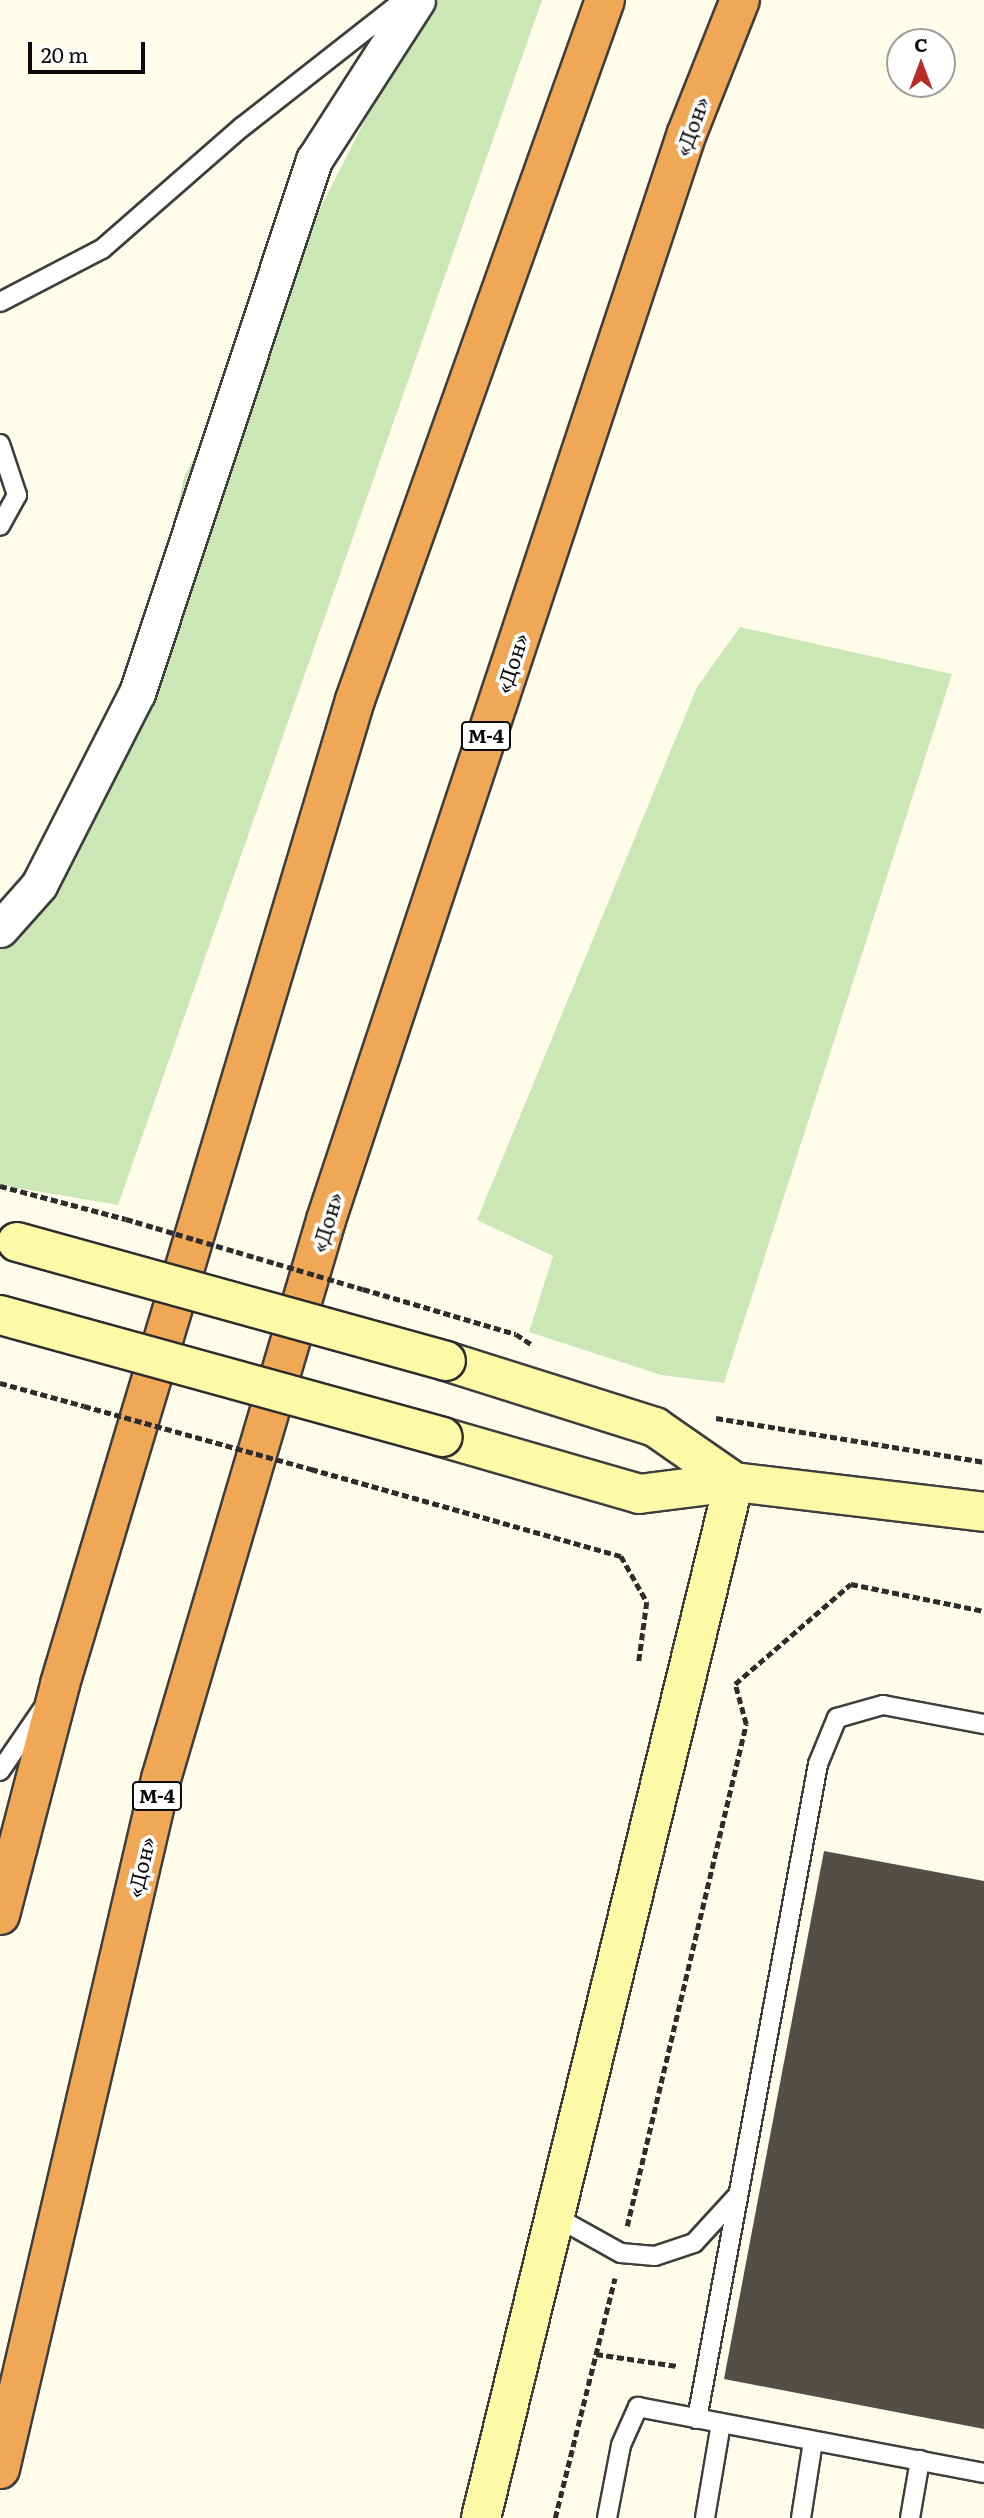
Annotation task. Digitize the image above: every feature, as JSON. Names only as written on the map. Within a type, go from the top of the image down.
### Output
[{"type":"highway","points":[[0,1914],[60,1684],[355,700],[605,0]]},
{"type":"highway","name":"«Дон»","points":[[0,2469],[161,1779],[326,1220],[687,133],[740,0]]},
{"type":"street","points":[[0,929],[38,885],[137,693],[314,160],[417,0]]},
{"type":"street","points":[[8,1240],[446,1361],[655,1427],[734,1482]]},
{"type":"street","points":[[0,1315],[639,1494],[734,1482],[984,1512]]},
{"type":"street","points":[[481,2518],[558,2218],[734,1482]]},
{"type":"lane","points":[[0,302],[102,249],[242,127],[404,0]]},
{"type":"lane","points":[[0,444],[17,495],[0,526]]},
{"type":"lane","points":[[0,1771],[60,1684]]},
{"type":"lane","points":[[697,2418],[818,1764],[837,1718],[883,1704],[984,1724]]},
{"type":"lane","points":[[558,2218],[621,2253],[655,2256],[694,2243],[738,2195]]},
{"type":"lane","points":[[607,2518],[621,2445],[638,2407],[984,2473]]},
{"type":"lane","points":[[705,2518],[721,2423]]},
{"type":"lane","points":[[801,2518],[813,2441]]},
{"type":"lane","points":[[910,2518],[920,2460]]},
{"type":"path","points":[[0,1186],[23,1189],[363,1289]]},
{"type":"path","points":[[0,1383],[621,1556],[647,1602],[639,1661]]},
{"type":"path","points":[[710,1417],[748,1428],[984,1462]]},
{"type":"path","points":[[555,2518],[621,2253],[746,1724],[734,1684],[850,1584],[984,1611]]},
{"type":"path","points":[[596,2354],[646,2361]]},
{"type":"green space","points":[[426,0],[542,0],[118,1205],[0,1185],[0,909],[141,682],[184,477]]},
{"type":"green space","points":[[740,627],[952,674],[724,1383],[661,1375],[529,1332],[553,1256],[477,1220],[697,687]]},
{"type":"building","points":[[824,1851],[984,1881],[984,2429],[724,2379]]}]
